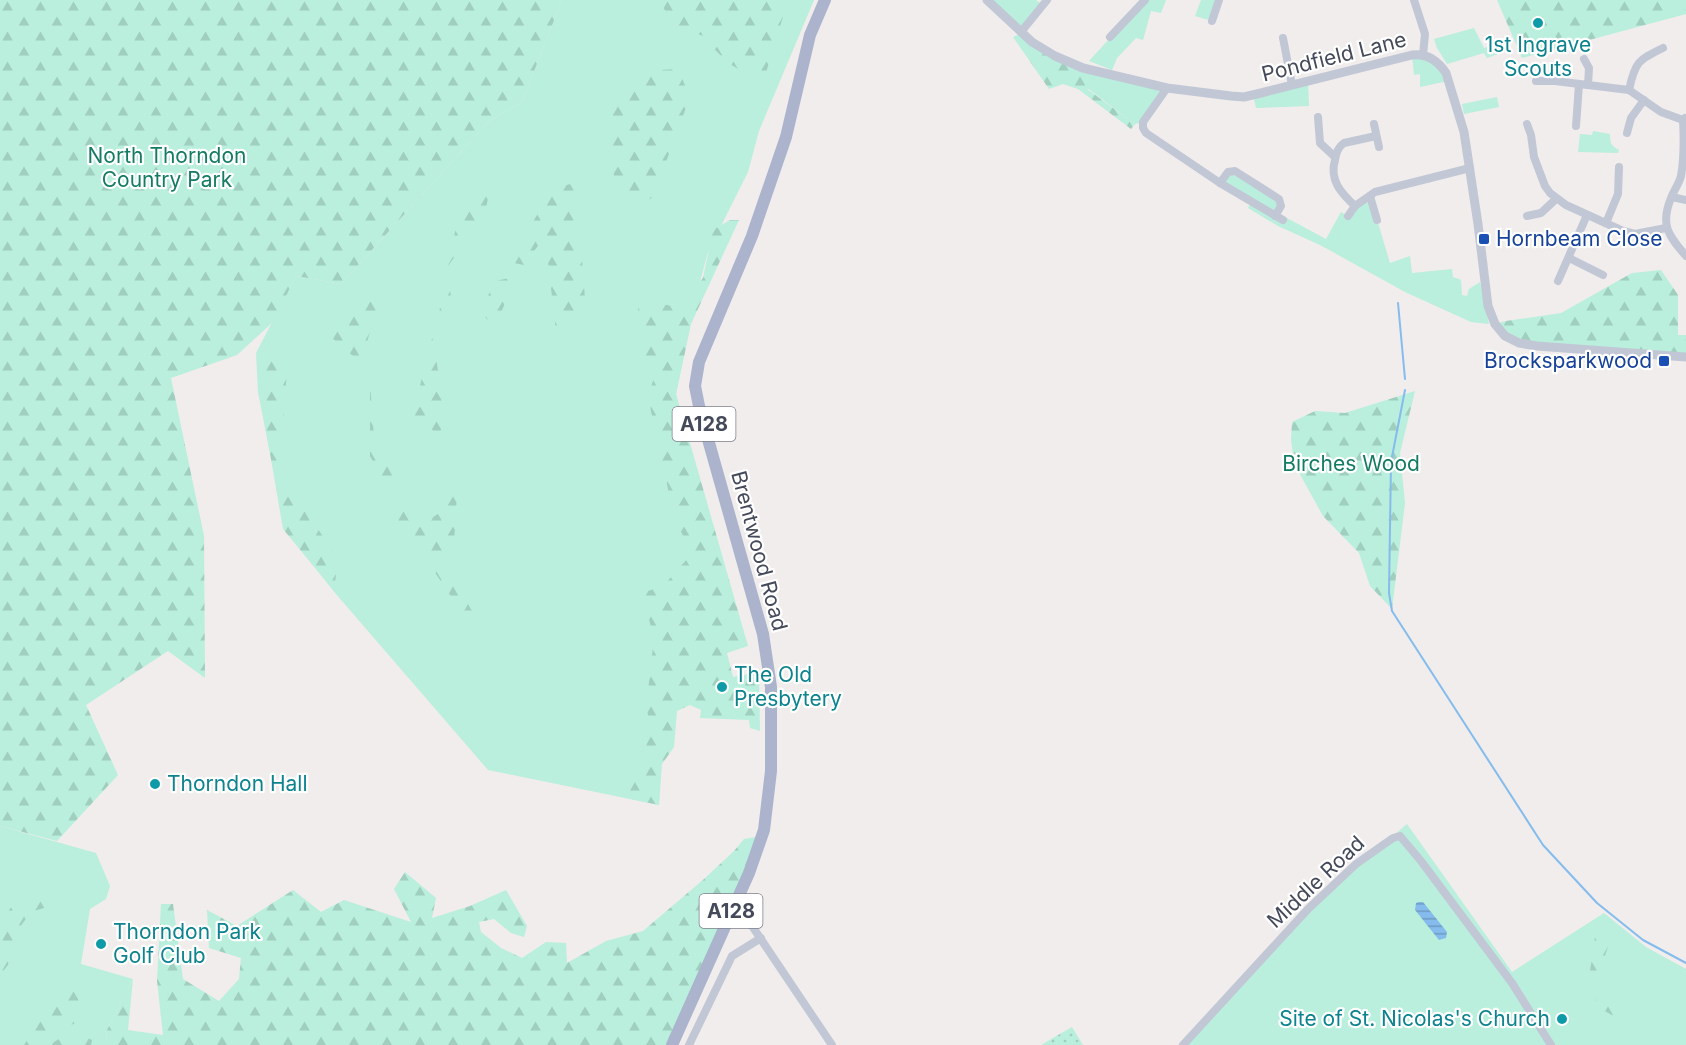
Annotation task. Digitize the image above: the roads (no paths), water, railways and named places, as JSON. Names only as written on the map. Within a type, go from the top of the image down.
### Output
[{"type":"main road","name":"Brentwood Road","points":[[672,1045],[736,902],[764,830],[771,771],[771,687],[763,634],[695,386],[699,362],[752,236],[786,137],[810,35],[825,0]]},
{"type":"street","name":"Pondfield Lane","points":[[987,0],[1021,32],[1054,56],[1083,68],[1167,88],[1244,97],[1412,55],[1423,55],[1436,61],[1446,73],[1464,132],[1488,306],[1495,324],[1505,336],[1519,343],[1538,346],[1686,357]]},
{"type":"street","points":[[1110,37],[1144,0]]},
{"type":"street","points":[[1212,21],[1219,0]]},
{"type":"street","points":[[1414,0],[1425,34],[1423,55]]},
{"type":"street","points":[[1021,32],[1042,2]]},
{"type":"street","points":[[1283,38],[1292,85]]},
{"type":"street","points":[[1629,90],[1634,69],[1646,56],[1663,48]]},
{"type":"street","points":[[1584,59],[1589,68],[1588,85]]},
{"type":"street","points":[[1536,81],[1555,81],[1629,90],[1661,112],[1685,118],[1681,177],[1665,220],[1666,228],[1672,239],[1686,256]]},
{"type":"street","points":[[1576,126],[1579,84]]},
{"type":"street","points":[[1167,88],[1140,125],[1146,133],[1220,183],[1279,218],[1281,206],[1279,199],[1235,171],[1228,172],[1220,183]]},
{"type":"street","points":[[1627,133],[1631,118],[1644,100]]},
{"type":"street","points":[[1318,117],[1320,143],[1335,157]]},
{"type":"street","points":[[1374,124],[1379,147]]},
{"type":"street","points":[[1527,124],[1534,157],[1545,186],[1556,199],[1623,231],[1635,234],[1666,228]]},
{"type":"street","points":[[1355,206],[1335,181],[1333,175],[1335,157],[1344,143],[1376,136]]},
{"type":"street","points":[[1606,223],[1617,194],[1619,167]]},
{"type":"street","points":[[1348,216],[1355,206],[1381,190],[1470,168]]},
{"type":"street","points":[[1370,196],[1377,220]]},
{"type":"street","points":[[1672,197],[1686,200]]},
{"type":"street","points":[[1527,216],[1541,213],[1556,199]]},
{"type":"street","points":[[1558,281],[1587,215]]},
{"type":"street","points":[[1569,258],[1603,275]]},
{"type":"street","name":"Middle Road","points":[[1183,1045],[1308,909],[1356,864],[1393,838],[1400,836],[1512,983],[1551,1045]]},
{"type":"street","points":[[736,902],[827,1043]]},
{"type":"street","points":[[689,1045],[732,956],[761,938]]},
{"type":"water","points":[[1423,902],[1447,932],[1446,938],[1439,940],[1415,910],[1416,903]]},
{"type":"waterway","points":[[1398,303],[1405,379]]},
{"type":"waterway","points":[[1405,390],[1391,462],[1389,593],[1392,611],[1543,845],[1597,903],[1643,940],[1686,963]]},
{"type":"place","name":"1st Ingrave Scouts","points":[[1538,23]]},
{"type":"place","name":"Hornbeam Close","points":[[1484,239]]},
{"type":"place","name":"Brocksparkwood","points":[[1664,361]]},
{"type":"place","name":"The Old Presbytery","points":[[722,687]]},
{"type":"place","name":"Thorndon Hall","points":[[155,784]]},
{"type":"place","name":"Thorndon Park Golf Club","points":[[101,944]]},
{"type":"place","name":"Site of St. Nicolas's Church","points":[[1562,1019]]},
{"type":"park label","name":"North Thorndon Country Park","points":[[167,168]]},
{"type":"park label","name":"Birches Wood","points":[[1351,464]]}]
